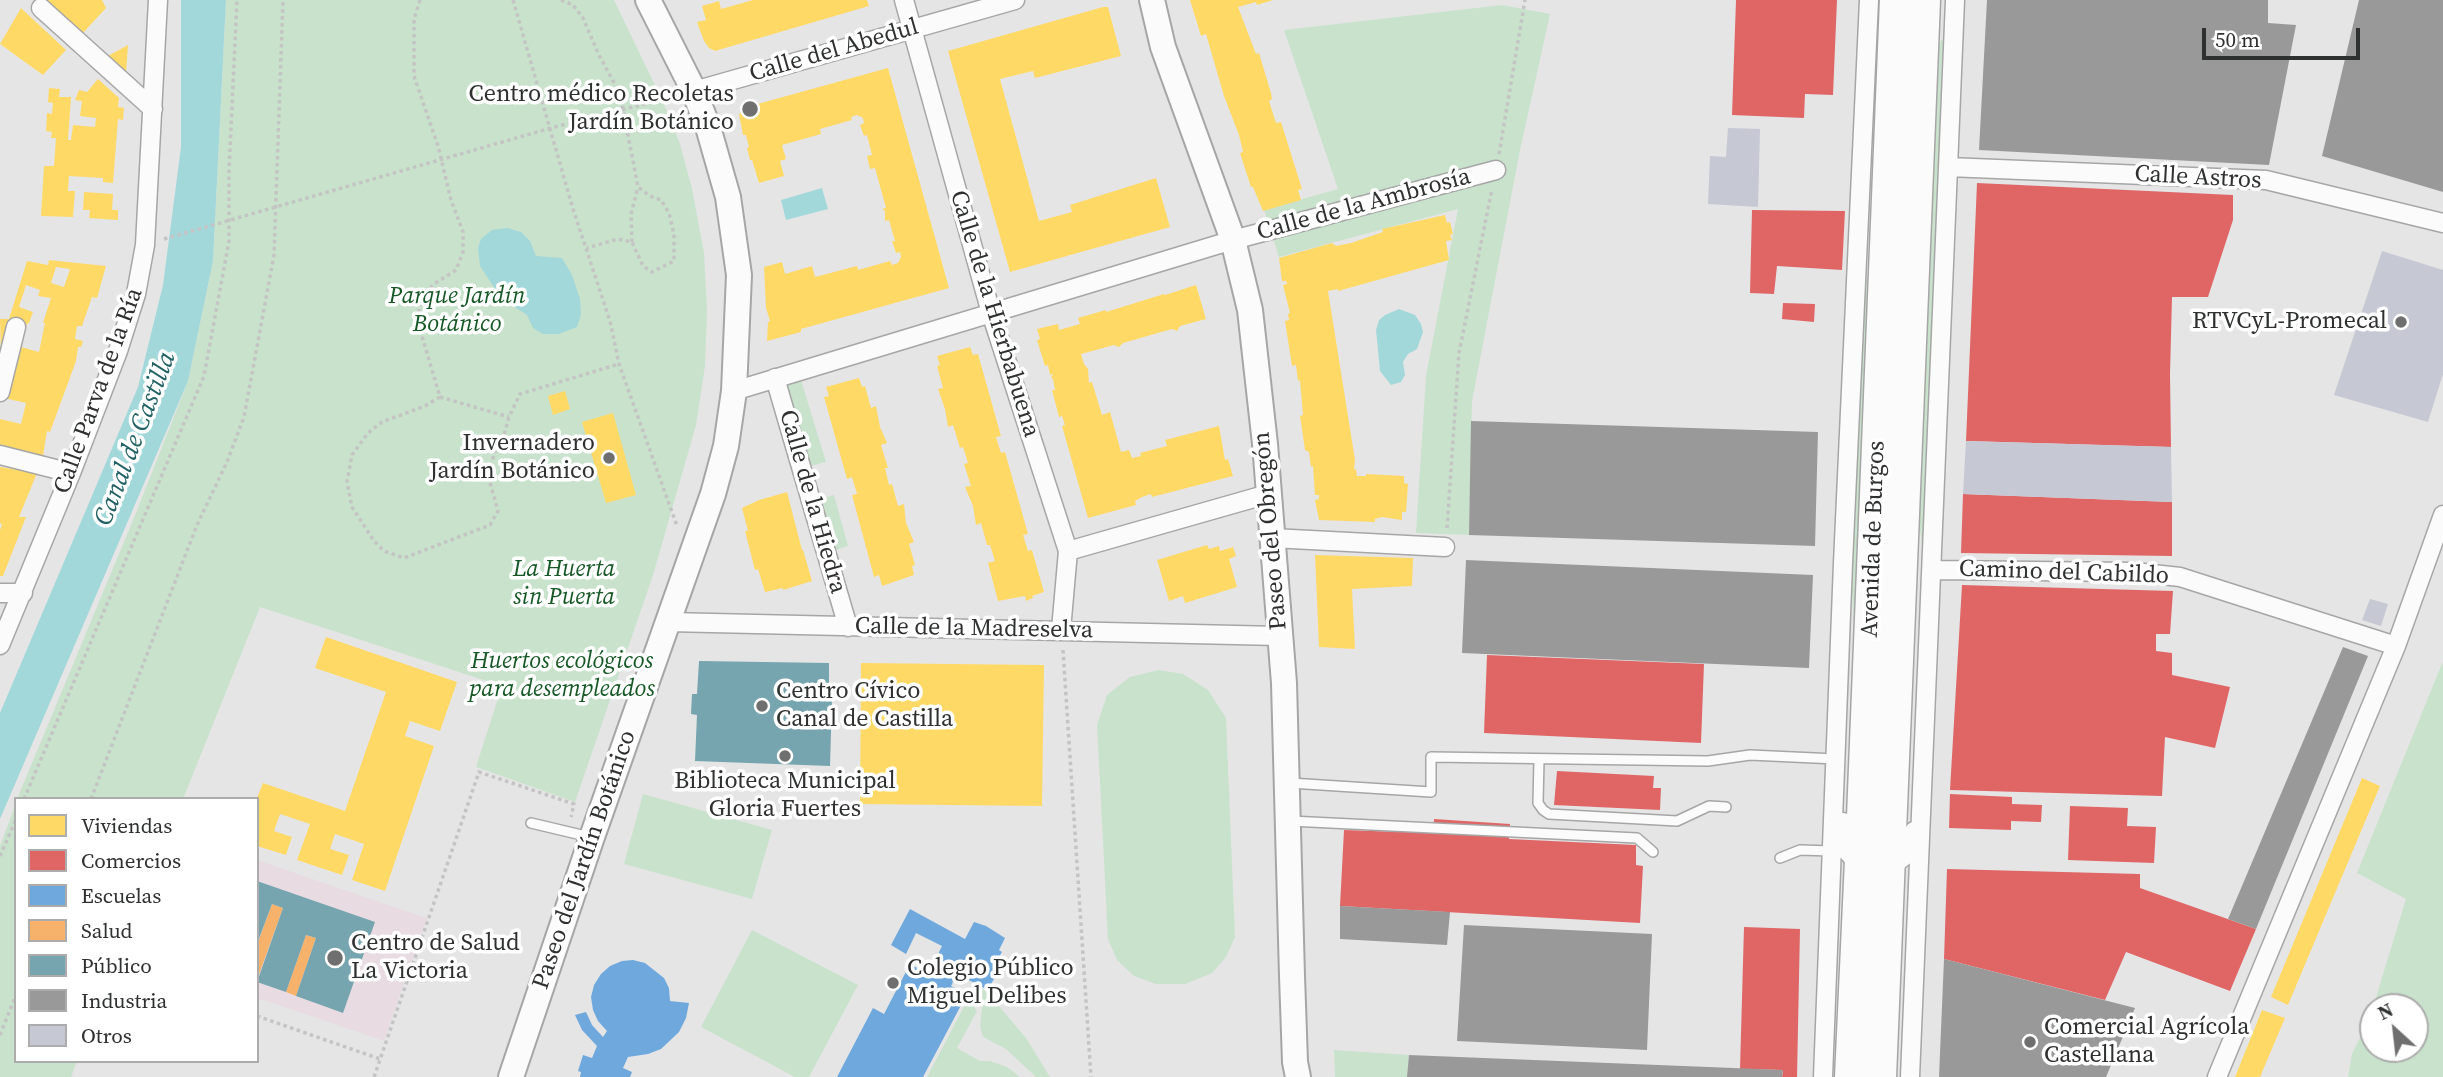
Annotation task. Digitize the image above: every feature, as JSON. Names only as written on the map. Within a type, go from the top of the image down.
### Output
[{"type":"highway","name":"Avenida de Burgos","points":[[1880,1077],[1871,954],[1896,0]]},
{"type":"highway","name":"Avenida de Burgos","points":[[1875,867],[1899,605],[1924,0]]},
{"type":"highway","name":"Avenida de Burgos","points":[[1850,1077],[1871,954]]},
{"type":"street","name":"Calle Parva de la Ría","points":[[0,645],[71,473],[118,351],[136,294],[145,245],[158,0]]},
{"type":"street","name":"Paseo del Jardín Botánico","points":[[511,1077],[580,834],[668,622],[713,494],[726,446],[734,391],[739,275],[728,197],[708,127],[694,91],[648,0]]},
{"type":"street","name":"Calle de la Hierbabuena","points":[[904,0],[991,313],[1068,551],[1061,630]]},
{"type":"street","name":"Calle del Abedul","points":[[694,91],[1015,0]]},
{"type":"street","name":"Paseo del Obregón","points":[[1152,0],[1163,47],[1233,240],[1250,310],[1284,683],[1295,1062],[1298,1077]]},
{"type":"street","name":"Avenida de Burgos","points":[[1823,1077],[1869,0]]},
{"type":"street","points":[[1910,1077],[1955,0]]},
{"type":"street","points":[[41,8],[153,108]]},
{"type":"street","points":[[1859,217],[1891,126]]},
{"type":"street","name":"Calle Astros","points":[[1948,167],[2266,180],[2443,223]]},
{"type":"street","name":"Calle de la Ambrosía","points":[[734,391],[1233,240],[1496,170]]},
{"type":"street","points":[[0,392],[16,327]]},
{"type":"street","name":"Calle de la Hiedra","points":[[775,377],[848,627]]},
{"type":"street","points":[[0,455],[71,473]]},
{"type":"street","points":[[1068,551],[1268,494]]},
{"type":"street","points":[[2217,1077],[2396,646],[2443,515]]},
{"type":"street","points":[[1272,538],[1445,547]]},
{"type":"street","name":"Camino del Cabildo","points":[[1932,570],[2134,572],[2180,576],[2396,646]]},
{"type":"street","points":[[1842,587],[1846,749],[1843,817],[1845,849],[1875,867],[1906,855],[1921,811]]},
{"type":"street","points":[[0,593],[23,593]]},
{"type":"street","points":[[1899,605],[1926,688]]},
{"type":"street","name":"Calle de la Madreselva","points":[[668,622],[1279,636]]},
{"type":"street","points":[[1825,1043],[1839,968],[1871,954],[1902,972],[1900,1077]]},
{"type":"lane","points":[[1287,783],[1431,792],[1431,757],[1708,761],[1750,755],[1836,759]]},
{"type":"lane","points":[[1539,760],[1538,803],[1549,814],[1677,821],[1709,806],[1726,807]]},
{"type":"lane","points":[[1288,820],[1637,838],[1653,852]]},
{"type":"lane","points":[[531,823],[580,834]]},
{"type":"lane","points":[[1780,858],[1800,850],[1832,851]]},
{"type":"path","points":[[25,797],[204,376],[229,241],[237,0]]},
{"type":"path","points":[[92,797],[197,525],[227,462],[244,418],[274,255],[283,0]]},
{"type":"path","points":[[420,0],[414,19],[414,76],[463,232],[463,252],[456,270],[425,293],[419,308],[419,326],[440,397]]},
{"type":"path","points":[[513,0],[573,209],[616,344],[618,364],[675,524],[697,538]]},
{"type":"path","points":[[561,0],[573,5],[583,18],[620,94],[638,187],[631,214],[632,242],[643,266],[652,272],[674,261],[674,234],[669,213],[661,201],[638,187]]},
{"type":"path","points":[[1445,547],[1459,353],[1496,170],[1525,0]]},
{"type":"path","points":[[155,242],[551,128],[694,91]]},
{"type":"path","points":[[587,248],[618,239],[632,242]]},
{"type":"path","points":[[509,417],[440,397],[425,406],[382,422],[368,433],[352,454],[347,482],[352,507],[374,541],[384,551],[404,558],[490,525],[498,511],[488,475],[520,394],[618,364]]},
{"type":"path","points":[[1061,630],[1091,1077]]},
{"type":"path","points":[[374,1077],[479,772],[574,804],[580,834]]},
{"type":"path","points":[[0,856],[14,824]]},
{"type":"path","points":[[0,1035],[14,1000]]},
{"type":"path","points":[[259,1017],[380,1059]]},
{"type":"shaded area","name":"Centro de Salud La Victoria","points":[[259,861],[427,918],[384,1041],[259,999]]},
{"type":"green space","name":"Parque Jardín Botánico","points":[[226,0],[614,0],[663,102],[680,144],[692,189],[704,253],[707,310],[705,366],[696,425],[653,575],[575,802],[476,767],[502,686],[260,607],[184,797],[18,797],[188,381],[213,261]]},
{"type":"green space","points":[[1502,5],[1550,14],[1520,150],[1472,401],[1469,535],[1416,533],[1426,376],[1458,209],[1279,257],[1264,210],[1338,189],[1284,30]]},
{"type":"green space","points":[[1941,40],[1944,41],[1923,552],[1916,498],[1934,60]]},
{"type":"green space","points":[[1874,256],[1857,668],[1850,564],[1863,291]]},
{"type":"green space","points":[[801,380],[826,462],[799,469],[776,387]]},
{"type":"green space","points":[[834,495],[848,546],[822,554],[807,503]]},
{"type":"green space","points":[[2443,661],[2443,1077],[2348,1077],[2352,1054],[2359,1040],[2359,1063],[2429,1063],[2429,993],[2377,993],[2406,899],[2357,873]]},
{"type":"green space","points":[[1159,670],[1183,674],[1208,690],[1226,718],[1235,937],[1226,957],[1212,973],[1185,984],[1156,984],[1134,976],[1117,960],[1108,939],[1097,725],[1107,695],[1130,677]]},
{"type":"green space","points":[[643,794],[772,830],[752,899],[624,864]]},
{"type":"green space","points":[[14,808],[14,1063],[76,1063],[71,1077],[0,1077],[0,846]]},
{"type":"green space","points":[[752,930],[858,985],[809,1077],[795,1077],[701,1027]]},
{"type":"green space","points":[[978,986],[986,991],[1026,1038],[1050,1077],[1036,1077],[1006,1049],[983,1037],[980,1026],[983,1000]]},
{"type":"green space","points":[[968,999],[977,1011],[957,1048],[980,1061],[990,1061],[1007,1067],[1020,1077],[927,1077]]},
{"type":"green space","points":[[1334,1050],[1409,1055],[1407,1077],[1335,1077]]},
{"type":"water","name":"Canal de Castilla","points":[[181,0],[226,0],[213,261],[188,381],[0,819],[0,713],[138,387],[163,285],[181,147]]},
{"type":"water","points":[[822,188],[828,209],[786,220],[781,200]]},
{"type":"water","points":[[507,228],[521,232],[530,241],[536,256],[562,258],[572,275],[580,299],[581,314],[577,327],[559,334],[543,334],[533,328],[527,315],[501,298],[480,266],[478,248],[481,239],[492,230]]},
{"type":"water","points":[[1399,309],[1415,315],[1423,332],[1417,349],[1408,354],[1403,362],[1405,375],[1401,382],[1391,385],[1380,371],[1376,330],[1379,320]]},
{"type":"building: Viviendas","points":[[47,0],[102,0],[106,8],[83,33]]},
{"type":"building: Viviendas","points":[[753,0],[867,0],[869,6],[715,51],[709,48],[697,22],[706,20],[702,6],[719,1],[721,9]]},
{"type":"building: Viviendas","points":[[1190,0],[1273,0],[1238,7],[1256,54],[1259,53],[1271,93],[1272,99],[1269,101],[1276,123],[1281,122],[1302,189],[1298,190],[1301,200],[1263,211],[1251,187],[1240,153],[1243,152],[1239,135],[1224,96],[1206,34],[1201,36]]},
{"type":"building: Viviendas","points":[[1108,7],[1121,56],[1035,78],[1033,71],[1000,79],[1039,221],[1072,212],[1070,205],[1156,178],[1170,227],[1010,272],[948,51]]},
{"type":"building: Viviendas","points":[[21,8],[66,50],[43,75],[0,44]]},
{"type":"building: Viviendas","points":[[128,45],[126,73],[108,56]]},
{"type":"building: Viviendas","points":[[888,68],[949,288],[767,341],[770,321],[766,308],[764,267],[782,262],[785,274],[812,266],[815,277],[857,266],[858,270],[890,261],[892,265],[898,263],[901,257],[900,252],[896,253],[892,241],[895,241],[889,220],[885,221],[885,211],[882,209],[886,208],[875,168],[870,169],[867,156],[872,155],[867,135],[864,136],[860,125],[864,123],[863,118],[857,115],[851,117],[852,120],[820,129],[821,134],[782,145],[786,159],[780,161],[784,176],[759,183],[750,160],[739,114],[743,108]]},
{"type":"building: Viviendas","points":[[98,79],[119,98],[118,107],[124,108],[123,120],[118,119],[113,183],[103,182],[103,178],[69,176],[68,191],[75,191],[73,217],[41,216],[44,166],[54,166],[56,138],[51,138],[52,132],[46,131],[47,113],[52,114],[53,103],[48,102],[49,88],[60,89],[59,97],[71,97],[68,140],[71,140],[73,125],[95,127],[96,118],[80,116],[82,101],[75,100],[79,90],[87,92]]},
{"type":"building: Viviendas","points":[[84,192],[113,194],[112,210],[118,210],[118,220],[89,218],[90,210],[83,210]]},
{"type":"building: Viviendas","points":[[1445,215],[1453,234],[1450,235],[1452,240],[1446,241],[1449,260],[1338,291],[1328,291],[1355,460],[1354,470],[1356,469],[1357,476],[1404,476],[1404,483],[1408,484],[1406,512],[1402,512],[1402,520],[1382,517],[1375,519],[1375,522],[1319,520],[1315,500],[1319,499],[1319,495],[1315,495],[1313,466],[1311,467],[1309,452],[1305,450],[1300,416],[1303,415],[1300,380],[1298,381],[1296,365],[1292,366],[1285,321],[1289,320],[1290,313],[1283,285],[1287,284],[1282,281],[1279,258],[1332,243],[1336,246],[1351,243],[1383,232],[1382,229]]},
{"type":"building: Viviendas","points":[[49,260],[106,266],[97,298],[92,297],[82,326],[77,326],[75,339],[83,341],[81,347],[78,347],[76,361],[50,432],[47,431],[43,456],[0,446],[0,419],[21,424],[26,403],[4,398],[21,347],[39,352],[43,323],[51,298],[38,296],[40,290],[26,285],[19,307],[33,312],[26,325],[9,319],[27,261],[48,265]],"holes":[[[56,267],[70,269],[64,287],[51,283]]]},
{"type":"building: Viviendas","points":[[1196,285],[1206,319],[1180,326],[1177,331],[1172,329],[1123,343],[1119,347],[1114,345],[1081,354],[1102,415],[1110,412],[1121,452],[1129,450],[1132,458],[1141,456],[1140,453],[1167,446],[1165,440],[1219,426],[1225,460],[1228,459],[1233,476],[1152,497],[1151,494],[1135,501],[1136,505],[1088,518],[1062,426],[1065,425],[1062,416],[1059,417],[1052,390],[1055,390],[1051,378],[1053,374],[1050,375],[1048,365],[1045,366],[1037,340],[1040,339],[1037,329],[1058,324],[1059,330],[1080,324],[1078,318]]},
{"type":"building: Viviendas","points":[[0,319],[9,319],[1,354]]},
{"type":"building: Viviendas","points":[[970,347],[973,355],[978,354],[1001,436],[996,437],[1001,453],[1005,452],[1028,534],[1023,535],[1028,551],[1032,550],[1044,592],[1026,601],[1025,596],[998,601],[988,563],[995,561],[981,523],[976,525],[973,506],[965,487],[971,486],[964,464],[968,463],[953,425],[948,427],[938,389],[943,388],[937,356]]},
{"type":"building: Viviendas","points":[[859,378],[862,387],[865,386],[871,408],[876,406],[880,427],[887,443],[881,445],[888,468],[885,468],[889,485],[892,484],[898,506],[904,504],[906,523],[914,542],[909,544],[915,565],[912,566],[914,575],[882,586],[879,575],[874,577],[852,495],[857,494],[852,477],[847,479],[824,397],[829,396],[826,387]]},
{"type":"building: Viviendas","points":[[565,391],[570,409],[553,415],[548,396]]},
{"type":"building: Viviendas","name":"Invernadero Jardín Botánico","points":[[613,413],[636,495],[606,503],[582,422]]},
{"type":"building: Viviendas","points":[[0,467],[37,473],[19,517],[26,517],[3,576],[0,576]]},
{"type":"building: Viviendas","points":[[787,492],[812,581],[783,590],[765,592],[758,569],[755,570],[742,508]]},
{"type":"building: Viviendas","points":[[1207,545],[1209,549],[1219,546],[1220,551],[1233,547],[1236,556],[1229,559],[1237,587],[1185,603],[1183,596],[1169,601],[1157,560]]},
{"type":"building: Viviendas","points":[[1315,555],[1413,558],[1412,586],[1352,589],[1355,649],[1319,647]]},
{"type":"building: Viviendas","points":[[326,637],[457,682],[440,731],[410,721],[405,736],[434,746],[385,891],[352,880],[364,844],[335,834],[330,849],[349,855],[342,875],[297,860],[310,824],[280,814],[274,831],[292,837],[286,855],[259,847],[257,797],[263,783],[345,811],[386,692],[315,668]]},
{"type":"building: Viviendas","points":[[861,663],[1044,665],[1042,806],[860,804]]},
{"type":"building: Viviendas","points":[[2362,778],[2380,786],[2288,1005],[2271,997]]},
{"type":"building: Viviendas","points":[[2262,1010],[2285,1018],[2260,1077],[2235,1077]]},
{"type":"building: Comercios","points":[[1736,0],[1837,0],[1833,95],[1805,94],[1804,118],[1732,115]]},
{"type":"building: Comercios","points":[[1977,183],[2233,195],[2233,220],[2208,297],[2172,297],[2171,447],[1966,441]]},
{"type":"building: Comercios","points":[[1752,210],[1845,211],[1842,270],[1777,266],[1774,294],[1750,293]]},
{"type":"building: Comercios","points":[[1783,303],[1815,304],[1814,322],[1782,319]]},
{"type":"building: Comercios","points":[[1963,494],[2172,502],[2172,556],[1961,553]]},
{"type":"building: Comercios","points":[[1962,585],[2173,591],[2170,634],[2156,634],[2156,651],[2172,653],[2172,675],[2230,687],[2215,748],[2165,737],[2162,796],[1950,790]]},
{"type":"building: Comercios","points":[[1487,655],[1704,664],[1701,743],[1484,733]]},
{"type":"building: Comercios","points":[[1557,771],[1654,776],[1653,788],[1661,788],[1660,810],[1554,805]]},
{"type":"building: Comercios","points":[[1950,794],[2012,797],[2012,804],[2042,805],[2041,822],[2011,821],[2011,830],[1949,828]]},
{"type":"building: Comercios","points":[[2070,806],[2128,808],[2127,826],[2156,827],[2154,863],[2068,860]]},
{"type":"building: Comercios","points":[[1434,819],[1510,824],[1509,839],[1636,845],[1636,865],[1643,866],[1640,923],[1340,906],[1344,830],[1433,833]]},
{"type":"building: Comercios","points":[[1947,869],[2140,874],[2140,888],[2256,929],[2230,991],[2126,952],[2105,1000],[1944,959]]},
{"type":"building: Comercios","points":[[1744,927],[1800,929],[1797,1077],[1782,1077],[1783,1070],[1740,1069]]},
{"type":"building: Escuelas","points":[[910,909],[965,939],[974,922],[986,926],[1005,938],[999,950],[1002,952],[999,957],[1004,960],[988,990],[957,974],[951,986],[967,994],[923,1077],[837,1077],[873,1008],[884,1014],[910,964],[933,977],[940,965],[934,962],[942,946],[916,933],[906,954],[891,945]]},
{"type":"building: Escuelas","points":[[633,960],[645,963],[664,978],[669,988],[670,1001],[689,1003],[686,1018],[679,1032],[661,1049],[628,1057],[623,1068],[632,1072],[630,1077],[580,1077],[581,1072],[578,1071],[583,1055],[592,1058],[597,1046],[582,1030],[575,1015],[586,1012],[592,1025],[603,1037],[607,1031],[593,1010],[591,997],[594,985],[610,966]]},
{"type":"building: Salud","points":[[272,904],[283,908],[259,974],[259,940]]},
{"type":"building: Salud","points":[[306,935],[316,938],[296,996],[286,992]]},
{"type":"building: Público","name":"Centro Cívico Canal de Castilla","points":[[699,661],[829,663],[829,698],[832,698],[830,766],[695,761],[697,715],[691,714],[692,694],[697,694]]},
{"type":"building: Público","points":[[259,882],[375,922],[343,1013],[296,996],[316,938],[306,935],[286,992],[259,983],[283,908],[272,904],[259,939]]},
{"type":"building: Industria","points":[[1987,0],[2268,0],[2268,23],[2296,25],[2269,165],[1979,150]]},
{"type":"building: Industria","points":[[2359,0],[2443,0],[2443,192],[2322,156]]},
{"type":"building: Industria","points":[[1471,421],[1818,432],[1815,546],[1469,535]]},
{"type":"building: Industria","points":[[1466,560],[1813,575],[1809,668],[1462,653]]},
{"type":"building: Industria","points":[[2343,647],[2368,656],[2256,929],[2228,919]]},
{"type":"building: Industria","points":[[1340,906],[1450,912],[1447,945],[1340,939]]},
{"type":"building: Industria","points":[[1464,925],[1652,934],[1647,1050],[1457,1041]]},
{"type":"building: Industria","name":"Comercial Agrícola Castellana","points":[[1944,959],[2135,1008],[2106,1077],[1939,1077]]},
{"type":"building: Industria","points":[[1409,1055],[1783,1070],[1782,1077],[1407,1077]]},
{"type":"building: Otros","points":[[1728,128],[1760,129],[1758,207],[1708,204],[1710,156],[1726,157]]},
{"type":"building: Otros","name":"RTVCyL-Promecal","points":[[2382,251],[2443,270],[2443,374],[2428,422],[2334,395]]},
{"type":"building: Otros","points":[[1966,441],[2171,447],[2172,502],[1963,494]]},
{"type":"building: Otros","points":[[2370,599],[2388,604],[2381,626],[2362,620]]},
{"type":"place","name":"Centro médico Recoletas Jardín Botánico","points":[[750,109]]},
{"type":"place","name":"RTVCyL-Promecal","points":[[2401,322]]},
{"type":"place","name":"Invernadero Jardín Botánico","points":[[609,458]]},
{"type":"place","name":"Centro Cívico Canal de Castilla","points":[[762,706]]},
{"type":"place","name":"Biblioteca Municipal Gloria Fuertes","points":[[785,756]]},
{"type":"place","name":"Centro de Salud La Victoria","points":[[335,958]]},
{"type":"place","name":"Colegio Público Miguel Delibes","points":[[893,983]]},
{"type":"place","name":"Comercial Agrícola Castellana","points":[[2030,1042]]},
{"type":"park label","name":"La Huerta sin Puerta","points":[[564,584]]},
{"type":"park label","name":"Huertos ecológicos para desempleados","points":[[562,676]]}]
